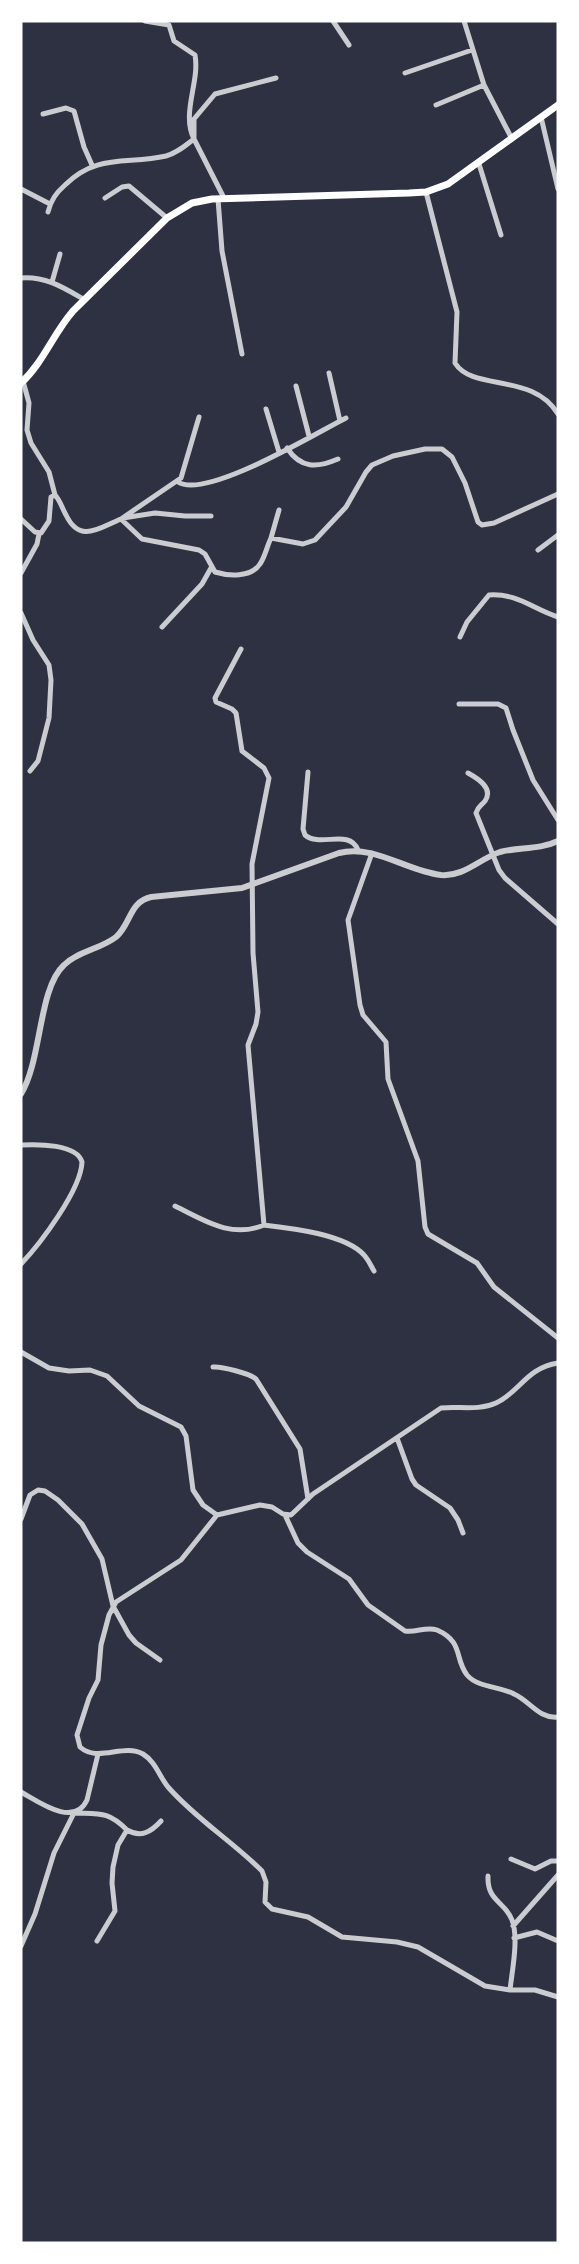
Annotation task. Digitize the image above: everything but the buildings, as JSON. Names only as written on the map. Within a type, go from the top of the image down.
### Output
[{"type":"main road","points":[[22,382],[34,370],[60,327],[85,300],[168,218],[192,203],[221,198],[426,192],[448,184],[558,105]]},
{"type":"street","points":[[145,21],[169,23],[174,41],[192,51],[196,58],[189,120],[194,139],[221,198],[222,251],[242,354]]},
{"type":"street","points":[[333,21],[349,45]]},
{"type":"street","points":[[464,21],[484,85],[512,139]]},
{"type":"street","points":[[405,73],[472,50]]},
{"type":"street","points":[[194,139],[194,119],[215,94],[276,78]]},
{"type":"street","points":[[436,105],[484,85]]},
{"type":"street","points":[[43,114],[66,108],[74,111],[84,147],[92,165]]},
{"type":"street","points":[[541,117],[558,189]]},
{"type":"street","points":[[48,212],[50,204],[69,180],[92,165],[164,156],[176,152],[194,139]]},
{"type":"street","points":[[478,164],[501,235]]},
{"type":"street","points":[[105,198],[122,187],[129,186],[168,218]]},
{"type":"street","points":[[21,189],[50,204]]},
{"type":"street","points":[[426,192],[457,312],[455,363],[462,372],[522,387],[533,392],[547,399],[558,414]]},
{"type":"street","points":[[52,282],[60,254]]},
{"type":"street","points":[[21,278],[52,282],[85,300]]},
{"type":"street","points":[[178,482],[190,485],[215,482],[343,419],[329,373]]},
{"type":"street","points":[[22,382],[29,403],[27,430],[31,443],[49,472],[55,495],[71,524],[79,531],[90,532],[121,519],[178,482],[185,470],[199,417]]},
{"type":"street","points":[[296,386],[309,436]]},
{"type":"street","points":[[266,409],[279,452]]},
{"type":"street","points":[[287,448],[295,459],[305,464],[326,464],[338,459]]},
{"type":"street","points":[[271,538],[303,544],[312,542],[346,507],[372,465],[387,458],[420,449],[442,449],[452,458],[465,483],[480,524],[494,523],[558,494]]},
{"type":"street","points":[[21,573],[37,544],[39,534],[50,521],[51,497],[55,495]]},
{"type":"street","points":[[121,519],[142,539],[201,551],[211,568],[220,574],[241,575],[249,573],[260,565],[279,510]]},
{"type":"street","points":[[121,519],[155,513],[211,516]]},
{"type":"street","points":[[21,519],[39,534]]},
{"type":"street","points":[[538,550],[558,535]]},
{"type":"street","points":[[162,627],[202,584],[211,568]]},
{"type":"street","points":[[460,637],[468,620],[484,599],[491,595],[518,598],[539,611],[558,617]]},
{"type":"street","points":[[21,613],[33,640],[49,665],[51,680],[49,718],[38,761],[30,771]]},
{"type":"street","points":[[241,649],[214,698],[216,702],[236,713],[242,751],[264,768],[269,778],[253,848],[253,953],[258,1012],[256,1024],[249,1037],[248,1055],[264,1225]]},
{"type":"street","points":[[459,704],[498,704],[506,708],[533,780],[558,820]]},
{"type":"street","points":[[308,772],[303,829],[305,836],[313,840],[350,840],[358,850]]},
{"type":"street","points":[[468,773],[481,780],[486,789],[486,797],[476,813],[505,878],[558,924]]},
{"type":"street","points":[[21,1094],[32,1067],[50,987],[64,965],[116,937],[135,906],[146,898],[224,891],[252,886],[339,854],[358,850],[412,868],[445,875],[459,873],[493,855],[511,850],[543,847],[558,841]]},
{"type":"street","points":[[372,853],[348,920],[349,933],[363,1015],[386,1042],[388,1079],[418,1161],[425,1227],[428,1234],[477,1263],[495,1287],[558,1338]]},
{"type":"street","points":[[21,1145],[45,1145],[71,1150],[79,1154],[82,1162],[77,1181],[49,1232],[21,1264]]},
{"type":"street","points":[[175,1206],[210,1223],[234,1230],[248,1231],[264,1225],[320,1234],[344,1242],[363,1253],[374,1271]]},
{"type":"street","points":[[21,1352],[49,1368],[69,1371],[90,1370],[107,1376],[139,1406],[181,1427],[186,1436],[193,1490],[203,1505],[217,1515]]},
{"type":"street","points":[[285,1515],[293,1513],[308,1499],[441,1408],[456,1406],[482,1408],[499,1402],[536,1370],[558,1363]]},
{"type":"street","points":[[213,1367],[248,1374],[256,1379],[300,1449],[308,1499]]},
{"type":"street","points":[[397,1438],[416,1485],[450,1508],[463,1533]]},
{"type":"street","points":[[21,1519],[30,1495],[38,1490],[45,1491],[69,1510],[82,1524],[102,1559],[113,1606],[132,1639],[160,1660]]},
{"type":"street","points":[[558,1717],[543,1716],[513,1693],[476,1682],[466,1674],[457,1647],[448,1637],[430,1628],[412,1632],[405,1631],[368,1605],[349,1578],[307,1552],[298,1543],[285,1515],[269,1506],[260,1505],[217,1515],[181,1560],[125,1595],[113,1606],[101,1645],[98,1680],[88,1698],[76,1735],[80,1747],[84,1750],[98,1754],[138,1752],[152,1761],[166,1785],[194,1815],[262,1870],[266,1882],[264,1902],[269,1907],[304,1916],[342,1937],[407,1943],[418,1947],[485,1986],[510,1990],[535,1990],[558,1997]]},
{"type":"street","points":[[21,1946],[35,1914],[54,1853],[74,1813],[83,1807],[87,1800],[98,1754]]},
{"type":"street","points":[[21,1792],[62,1813],[109,1816],[136,1834],[147,1833],[161,1821]]},
{"type":"street","points":[[97,1941],[115,1911],[113,1867],[118,1845],[127,1830]]},
{"type":"street","points":[[511,1858],[535,1869],[551,1861],[558,1861]]},
{"type":"street","points":[[513,1926],[558,1875]]},
{"type":"street","points":[[488,1876],[489,1891],[510,1916],[513,1926],[510,1990]]},
{"type":"street","points":[[549,1886],[558,1888]]},
{"type":"street","points":[[514,1938],[537,1932],[558,1941]]}]
